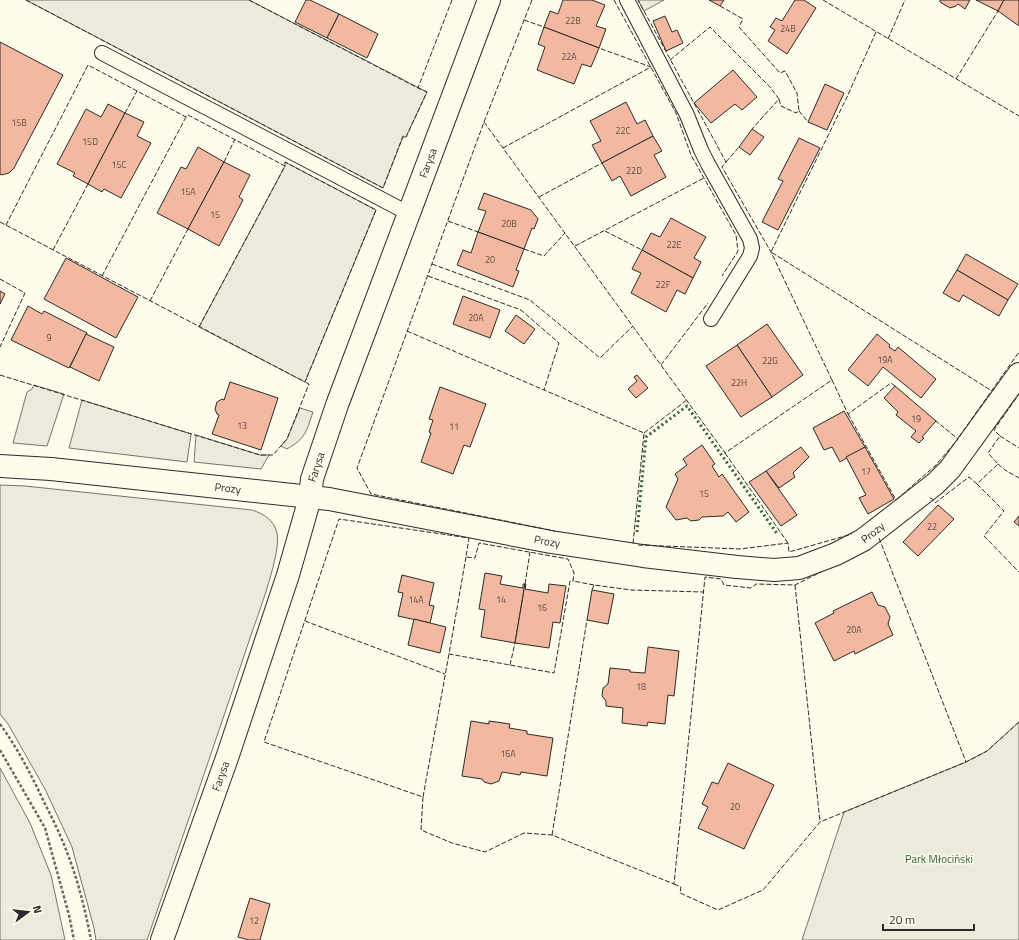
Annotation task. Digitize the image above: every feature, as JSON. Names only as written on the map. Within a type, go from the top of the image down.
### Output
[{"type":"street","name":"Farysa","points":[[162,940],[228,755],[288,575],[310,498],[312,480],[337,405],[489,0]]},
{"type":"street","name":"Prozy","points":[[0,466],[51,469],[329,499],[551,542],[636,555],[774,570],[799,568],[836,554],[862,540],[935,484],[950,469],[1019,374]]},
{"type":"lane","points":[[627,0],[687,115],[708,164],[750,239],[752,248],[750,256],[711,319]]},
{"type":"lane","points":[[102,53],[408,213]]},
{"type":"path","points":[[0,724],[30,772],[54,821],[71,862],[84,906],[91,940]]},
{"type":"path","points":[[0,750],[45,828],[69,915],[74,940]]},
{"type":"green space","points":[[26,0],[249,0],[427,92],[406,137],[403,137],[383,188]]},
{"type":"green space","points":[[638,0],[664,0],[644,11]]},
{"type":"green space","points":[[285,162],[376,210],[305,382],[199,327],[285,166]]},
{"type":"green space","points":[[34,385],[64,394],[47,446],[13,443],[27,392],[32,389]]},
{"type":"green space","points":[[82,400],[191,434],[187,462],[69,448]]},
{"type":"green space","points":[[300,408],[313,412],[309,425],[302,438],[287,449],[281,446],[287,439]]},
{"type":"green space","points":[[196,435],[260,455],[269,455],[261,469],[194,462]]},
{"type":"green space","points":[[0,485],[25,486],[252,510],[261,513],[268,518],[276,528],[278,542],[276,554],[264,599],[147,940],[96,940],[72,847],[45,789],[8,724],[0,714]]},
{"type":"green space","name":"Park Młociński","points":[[1019,722],[1019,940],[802,940],[844,812],[966,762],[987,751]]},
{"type":"green space","points":[[0,768],[30,823],[51,875],[65,940],[0,940]]},
{"type":"building","points":[[306,0],[310,0],[339,14],[327,38],[295,22]]},
{"type":"building","points":[[563,0],[592,0],[605,5],[596,26],[606,29],[599,48],[544,27],[550,11],[558,14]]},
{"type":"building","points":[[709,0],[724,0],[720,6]]},
{"type":"building","points":[[795,0],[804,0],[816,8],[787,54],[768,41],[775,30],[770,27],[776,18],[782,21]]},
{"type":"building","points":[[940,0],[970,0],[965,9],[958,4],[950,8],[940,2]]},
{"type":"building","points":[[976,0],[1004,0],[998,11]]},
{"type":"building","points":[[1004,0],[1019,0],[1019,26],[998,11]]},
{"type":"building","points":[[339,14],[378,34],[367,58],[327,38]]},
{"type":"building","points":[[665,16],[672,32],[677,30],[683,43],[666,51],[653,21]]},
{"type":"building","points":[[544,27],[599,48],[591,67],[582,64],[574,84],[537,70],[545,47],[538,44]]},
{"type":"building","points":[[0,42],[63,75],[14,168],[9,173],[1,175],[0,174]]},
{"type":"building","points":[[733,70],[757,97],[742,110],[735,104],[711,123],[694,103]]},
{"type":"building","points":[[825,84],[844,93],[827,130],[808,122]]},
{"type":"building","points":[[626,102],[637,124],[645,120],[653,136],[602,163],[592,145],[601,141],[590,121]]},
{"type":"building","points":[[108,104],[125,113],[88,184],[73,176],[75,173],[57,164],[86,109],[101,117]]},
{"type":"building","points":[[125,113],[144,122],[137,136],[151,143],[121,198],[104,189],[102,192],[88,184]]},
{"type":"building","points":[[752,129],[764,137],[750,155],[739,147]]},
{"type":"building","points":[[653,136],[662,151],[654,155],[666,177],[631,196],[620,176],[612,181],[602,163]]},
{"type":"building","points":[[799,138],[820,148],[778,230],[762,222],[783,181],[778,179]]},
{"type":"building","points":[[198,147],[224,162],[188,229],[157,213],[181,167],[186,169]]},
{"type":"building","points":[[224,162],[250,175],[239,197],[243,200],[219,246],[188,229]]},
{"type":"building","points":[[484,193],[531,210],[538,219],[534,229],[532,228],[524,249],[478,232],[486,211],[478,209]]},
{"type":"building","points":[[671,218],[706,237],[694,258],[701,262],[693,278],[642,250],[651,233],[660,237]]},
{"type":"building","points":[[478,232],[524,249],[516,270],[519,271],[513,287],[457,265],[463,250],[471,253]]},
{"type":"building","points":[[642,250],[693,278],[685,294],[677,290],[666,312],[631,293],[641,273],[632,269]]},
{"type":"building","points":[[966,254],[1018,284],[1008,300],[957,270]]},
{"type":"building","points":[[66,258],[138,297],[116,338],[44,299]]},
{"type":"building","points":[[957,270],[1008,300],[999,316],[963,295],[959,302],[943,293]]},
{"type":"building","points":[[0,291],[5,294],[0,304]]},
{"type":"building","points":[[463,296],[500,310],[490,338],[453,324]]},
{"type":"building","points":[[28,306],[42,314],[44,311],[87,333],[69,368],[11,340]]},
{"type":"building","points":[[516,315],[535,329],[524,344],[505,331]]},
{"type":"building","points":[[767,324],[803,375],[772,397],[737,345]]},
{"type":"building","points":[[86,334],[114,347],[99,381],[70,367]]},
{"type":"building","points":[[877,334],[890,345],[889,347],[895,351],[898,347],[936,379],[921,398],[883,367],[868,386],[848,370]]},
{"type":"building","points":[[737,345],[772,397],[741,417],[706,366]]},
{"type":"building","points":[[637,375],[648,388],[636,398],[628,389],[637,381],[634,377]]},
{"type":"building","points":[[230,382],[278,398],[261,450],[212,434],[219,415],[215,409],[217,402],[222,399],[224,400]]},
{"type":"building","points":[[895,386],[936,421],[922,437],[924,438],[919,443],[911,437],[916,431],[896,415],[898,412],[884,398]]},
{"type":"building","points":[[440,387],[486,404],[470,447],[464,445],[453,474],[421,462],[431,433],[429,432],[433,420],[429,419]]},
{"type":"building","points":[[844,411],[865,447],[840,462],[832,447],[824,450],[813,428]]},
{"type":"building","points":[[702,445],[715,464],[712,466],[719,477],[722,474],[749,512],[736,522],[728,512],[723,516],[702,517],[699,520],[691,521],[687,518],[676,520],[666,507],[678,479],[675,474],[687,465],[683,459]]},
{"type":"building","points":[[801,447],[809,457],[793,473],[795,477],[779,488],[766,471]]},
{"type":"building","points":[[865,447],[894,499],[868,514],[859,498],[866,495],[846,457]]},
{"type":"building","points":[[766,471],[797,515],[781,526],[749,482]]},
{"type":"building","points":[[938,505],[954,519],[918,556],[903,542]]},
{"type":"building","points":[[1019,516],[1019,526],[1014,522]]},
{"type":"building","points":[[485,573],[502,576],[500,584],[523,588],[523,584],[525,584],[515,643],[481,637],[485,610],[479,609]]},
{"type":"building","points":[[402,575],[434,583],[429,605],[434,606],[430,623],[398,616],[403,593],[398,592]]},
{"type":"building","points":[[525,584],[525,589],[548,593],[549,584],[566,586],[560,623],[553,622],[549,648],[515,643]]},
{"type":"building","points":[[592,590],[614,594],[608,624],[587,620]]},
{"type":"building","points":[[872,592],[878,605],[885,607],[890,617],[888,624],[893,635],[855,654],[854,651],[834,661],[815,623],[834,613],[833,611]]},
{"type":"building","points":[[414,619],[446,627],[440,653],[408,645]]},
{"type":"building","points":[[648,647],[679,651],[674,696],[668,695],[665,724],[648,722],[647,726],[622,723],[623,708],[606,706],[606,701],[602,696],[603,688],[608,684],[610,668],[645,673]]},
{"type":"building","points":[[471,721],[489,724],[489,721],[510,724],[509,728],[527,731],[527,734],[553,738],[547,776],[521,772],[520,775],[502,772],[499,781],[491,784],[484,782],[482,779],[462,776]]},
{"type":"building","points":[[728,763],[774,785],[744,849],[698,828],[708,807],[702,804],[712,782],[718,784]]},
{"type":"building","points":[[250,898],[270,904],[260,940],[249,940],[238,937]]},
{"type":"hedge","points":[[637,532],[646,437],[687,406],[778,535]]},
{"type":"fence","points":[[26,0],[383,188],[403,136],[406,137],[427,92],[418,88]]},
{"type":"fence","points":[[249,0],[418,88],[452,0]]},
{"type":"fence","points":[[532,0],[484,122],[357,468],[371,494],[555,531]]},
{"type":"fence","points":[[614,0],[676,113],[691,155],[736,235],[738,251],[722,276]]},
{"type":"fence","points":[[484,122],[725,453],[832,380],[771,252],[722,167],[726,162],[638,0]]},
{"type":"fence","points":[[823,0],[1019,116]]},
{"type":"fence","points":[[888,39],[905,0]]},
{"type":"fence","points":[[720,6],[743,19],[739,27],[780,73],[785,71],[797,93],[799,111],[796,113],[781,106],[779,99]]},
{"type":"fence","points":[[956,79],[998,11]]},
{"type":"fence","points":[[524,20],[544,27]]},
{"type":"fence","points":[[670,60],[710,27],[770,87],[779,99],[752,129]]},
{"type":"fence","points":[[876,32],[847,97],[771,252],[992,391]]},
{"type":"fence","points":[[503,148],[651,67],[599,48]]},
{"type":"fence","points":[[0,222],[305,382],[376,210],[285,162],[285,166],[188,115],[186,117],[88,65],[6,225]]},
{"type":"fence","points":[[125,113],[137,91]]},
{"type":"fence","points":[[799,111],[808,122]]},
{"type":"fence","points":[[102,276],[186,117]]},
{"type":"fence","points":[[224,162],[235,139]]},
{"type":"fence","points":[[726,162],[739,147]]},
{"type":"fence","points":[[539,197],[602,163]]},
{"type":"fence","points":[[199,327],[285,166]]},
{"type":"fence","points":[[575,246],[704,178]]},
{"type":"fence","points":[[53,250],[88,184]]},
{"type":"fence","points":[[448,221],[478,232]]},
{"type":"fence","points":[[150,301],[188,229]]},
{"type":"fence","points":[[605,231],[642,250]]},
{"type":"fence","points":[[524,249],[544,256],[565,233]]},
{"type":"fence","points":[[432,264],[530,300],[600,358],[633,326]]},
{"type":"fence","points":[[428,276],[521,310],[559,343],[544,390]]},
{"type":"fence","points":[[0,279],[25,293],[0,347]]},
{"type":"fence","points":[[661,365],[708,303]]},
{"type":"fence","points":[[407,331],[644,433],[633,544]]},
{"type":"fence","points":[[959,437],[1019,352]]},
{"type":"fence","points":[[0,375],[260,455],[273,455],[287,439],[309,384],[305,382]]},
{"type":"fence","points":[[832,380],[848,414],[891,383],[895,386]]},
{"type":"fence","points":[[930,498],[935,503],[969,477],[977,484],[998,464],[988,453],[1000,436],[994,430],[1019,394]]},
{"type":"fence","points":[[644,433],[687,400]]},
{"type":"fence","points":[[848,414],[896,500]]},
{"type":"fence","points":[[896,500],[936,465],[958,439],[936,421]]},
{"type":"fence","points":[[1000,436],[1019,448]]},
{"type":"fence","points":[[725,453],[788,543]]},
{"type":"fence","points":[[998,464],[1019,478]]},
{"type":"fence","points":[[977,484],[1004,511],[984,536],[1019,572]]},
{"type":"fence","points":[[594,585],[573,581],[574,573],[568,559],[479,543],[475,558],[466,557],[469,538],[339,519],[264,742],[423,797],[421,830],[452,843],[485,852],[524,833],[552,835],[674,884],[705,577],[721,579],[724,585],[751,588],[756,584],[795,585],[821,572]]},
{"type":"fence","points":[[638,545],[740,549],[788,543],[789,552],[852,534]]},
{"type":"fence","points":[[879,538],[966,762]]},
{"type":"fence","points":[[525,584],[530,552]]},
{"type":"fence","points":[[466,557],[449,654],[554,673],[570,581],[573,581]]},
{"type":"fence","points":[[592,590],[594,585],[631,590],[703,592]]},
{"type":"fence","points":[[795,585],[820,822]]},
{"type":"fence","points":[[552,835],[587,620]]},
{"type":"fence","points":[[305,621],[445,674]]},
{"type":"fence","points":[[510,665],[515,643]]},
{"type":"fence","points":[[423,797],[449,654]]},
{"type":"fence","points":[[674,884],[681,887],[680,893],[718,910],[763,890],[820,822],[966,762],[987,751],[1019,722]]}]
